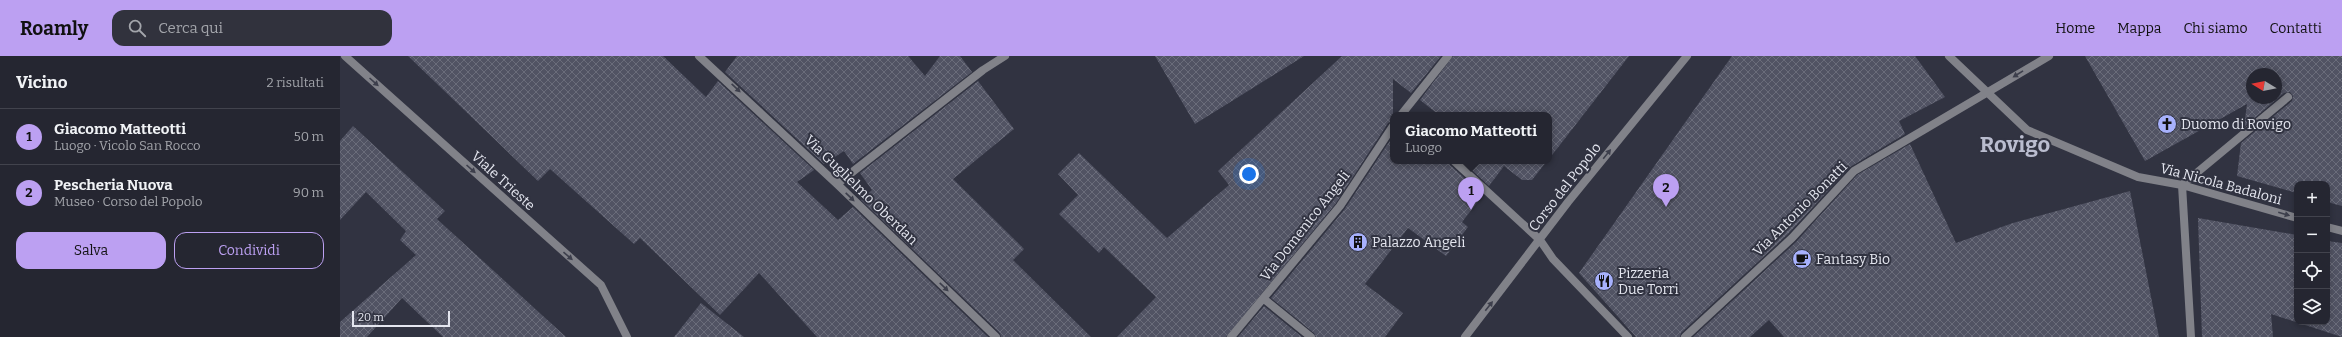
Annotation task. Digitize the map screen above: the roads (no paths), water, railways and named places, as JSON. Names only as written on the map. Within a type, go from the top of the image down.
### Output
[{"type":"street","name":"Viale Trieste","points":[[345,56],[601,285],[627,337]]},
{"type":"street","name":"Via Guglielmo Oberdan","points":[[699,56],[709,59],[996,337]]},
{"type":"street","points":[[837,184],[983,70],[1005,56]]},
{"type":"street","points":[[1403,112],[1448,56]]},
{"type":"street","name":"Corso del Popolo","points":[[1465,337],[1568,202],[1687,56]]},
{"type":"street","name":"Via Nicola Badaloni","points":[[1949,56],[2027,130],[2138,177],[2182,185],[2294,217]]},
{"type":"street","name":"Via Antonio Bonatti","points":[[1685,337],[1792,238],[1854,171],[2049,56]]},
{"type":"street","points":[[2191,337],[2182,185],[2288,97]]},
{"type":"street","name":"Via Domenico Angeli","points":[[1230,337],[1264,299],[1340,206],[1390,131]]},
{"type":"street","points":[[1457,164],[1540,240],[1553,259],[1628,337]]},
{"type":"street","points":[[2330,227],[2342,231]]},
{"type":"street","points":[[1264,299],[1311,337]]},
{"type":"place","name":"Duomo di Rovigo","points":[[2167,124]]},
{"type":"place","name":"Pescheria Nuova","points":[[1666,207]]},
{"type":"place","name":"Giacomo Matteotti","points":[[1471,210]]},
{"type":"place","name":"Palazzo Angeli","points":[[1358,242]]},
{"type":"place","name":"Fantasy Bio","points":[[1802,259]]},
{"type":"place","name":"Pizzeria Due Torri","points":[[1604,281]]},
{"type":"district","name":"Rovigo","points":[[2015,144]]}]
